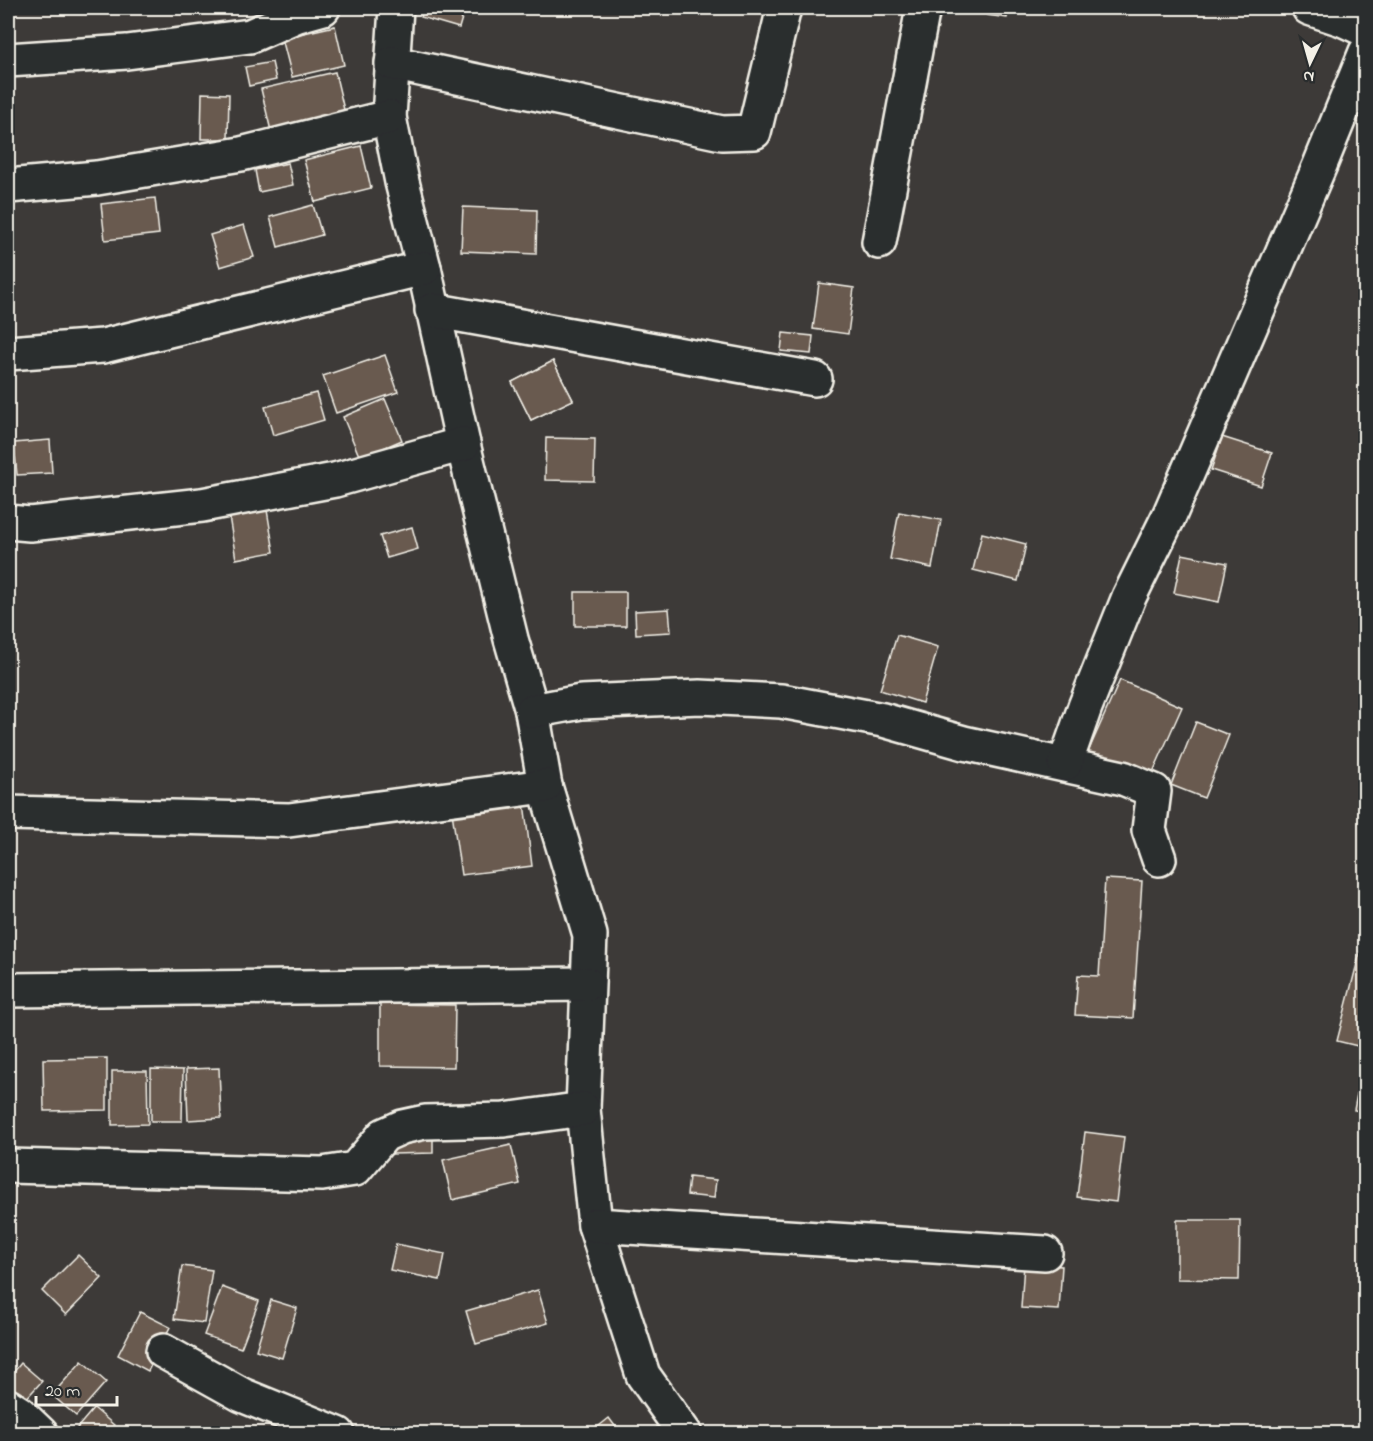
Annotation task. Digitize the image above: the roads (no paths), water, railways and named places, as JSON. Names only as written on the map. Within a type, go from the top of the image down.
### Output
[{"type":"street","points":[[8,60],[127,52],[250,36],[298,15],[323,8]]},
{"type":"street","points":[[396,8],[388,117],[463,444],[532,711],[545,786],[590,935],[584,1109],[595,1225],[643,1376],[685,1434]]},
{"type":"street","points":[[392,63],[722,134],[754,132],[784,8]]},
{"type":"street","points":[[879,242],[922,8]]},
{"type":"street","points":[[1309,8],[1342,19],[1365,30]]},
{"type":"street","points":[[1065,764],[1129,597],[1169,516],[1320,165],[1365,52]]},
{"type":"street","points":[[8,186],[97,178],[241,154],[388,117]]},
{"type":"street","points":[[8,353],[103,346],[424,268]]},
{"type":"street","points":[[432,310],[815,379]]},
{"type":"street","points":[[8,522],[30,524],[202,506],[335,480],[463,444]]},
{"type":"street","points":[[532,711],[581,702],[688,698],[780,701],[883,720],[964,743],[1123,778],[1154,791],[1149,830],[1159,859]]},
{"type":"street","points":[[8,813],[289,820],[545,786]]},
{"type":"street","points":[[8,990],[587,984]]},
{"type":"street","points":[[8,1167],[322,1174],[355,1169],[384,1135],[402,1127],[425,1122],[504,1120],[584,1109]]},
{"type":"street","points":[[595,1225],[1045,1253]]},
{"type":"street","points":[[163,1351],[242,1395],[338,1434]]},
{"type":"street","points":[[8,1406],[41,1434]]}]
